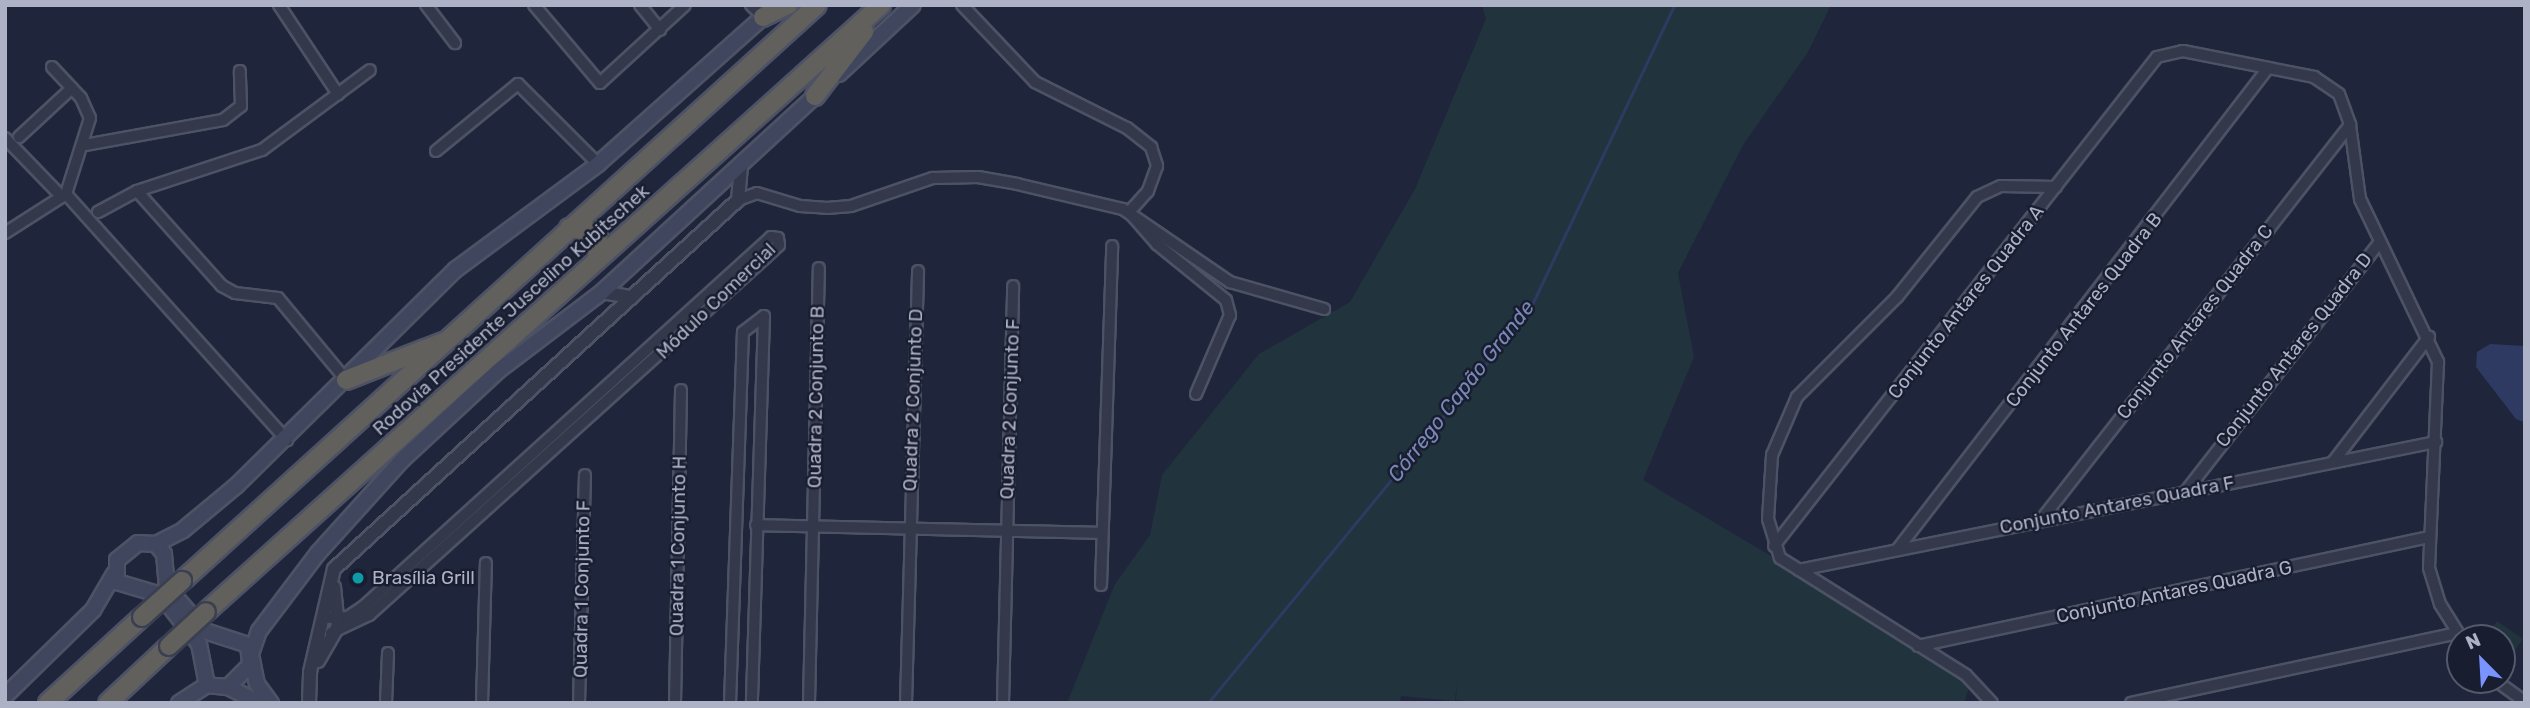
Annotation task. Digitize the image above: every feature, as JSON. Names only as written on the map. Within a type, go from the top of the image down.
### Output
[{"type":"highway","points":[[764,9],[788,5]]},
{"type":"highway","name":"Rodovia Presidente Juscelino Kubitschek","points":[[48,703],[453,339],[569,228],[817,5]]},
{"type":"highway","points":[[815,96],[882,5]]},
{"type":"highway","name":"Rodovia Presidente Juscelino Kubitschek","points":[[108,703],[882,5]]},
{"type":"highway","points":[[569,228],[598,232],[597,260]]},
{"type":"highway","points":[[346,380],[453,339]]},
{"type":"main road","points":[[228,687],[252,656],[259,632],[318,553],[403,459],[498,371],[602,292],[914,5]]},
{"type":"main road","points":[[5,696],[93,610],[114,574],[117,560],[133,546],[156,544],[183,530],[287,440],[455,270],[598,164],[764,9]]},
{"type":"main road","points":[[156,544],[164,554],[167,587],[213,636],[242,642],[252,656],[257,684],[271,703]]},
{"type":"main road","points":[[114,574],[122,587],[161,595],[199,644],[207,685]]},
{"type":"main road","points":[[179,703],[207,685],[228,687],[260,703]]},
{"type":"street","points":[[279,5],[338,94]]},
{"type":"street","points":[[426,5],[455,43]]},
{"type":"street","points":[[534,5],[600,83],[685,5]]},
{"type":"street","points":[[640,5],[660,30]]},
{"type":"street","points":[[962,5],[1035,82],[1127,128],[1151,147],[1157,166],[1148,191],[1129,212]]},
{"type":"street","name":"Conjunto Antares Quadra A","points":[[1774,546],[2157,57],[2183,51],[2268,68]]},
{"type":"street","points":[[5,233],[64,196],[85,145],[88,108],[52,67]]},
{"type":"street","points":[[2268,68],[2330,85],[2339,94],[2350,125],[2360,199],[2379,243],[2429,337],[2440,371],[2429,568],[2454,624]]},
{"type":"street","name":"Conjunto Antares Quadra B","points":[[1897,550],[2268,68]]},
{"type":"street","points":[[99,212],[137,191],[262,150],[370,70]]},
{"type":"street","points":[[85,145],[223,120],[241,106],[240,71]]},
{"type":"street","points":[[436,151],[518,84],[598,164]]},
{"type":"street","points":[[19,137],[72,88]]},
{"type":"street","name":"Conjunto Antares Quadra C","points":[[2041,520],[2350,125]]},
{"type":"street","points":[[5,138],[64,196],[287,440]]},
{"type":"street","points":[[738,200],[741,163]]},
{"type":"street","points":[[309,703],[310,672],[333,579],[342,559],[738,200],[757,192],[800,206],[850,206],[933,178],[978,177],[1129,212],[1230,282],[1324,309]]},
{"type":"street","points":[[1992,703],[1966,675],[1780,558],[1774,546],[1768,519],[1772,455],[1797,397],[1897,297],[1977,197],[2001,186],[2056,187]]},
{"type":"street","points":[[137,191],[222,286],[278,298],[346,380]]},
{"type":"street","points":[[1129,212],[1157,244],[1226,300],[1227,331],[1196,394]]},
{"type":"street","name":"Conjunto Antares Quadra D","points":[[2186,491],[2379,243]]},
{"type":"street","points":[[1101,586],[1112,246]]},
{"type":"street","name":"Módulo Comercial","points":[[336,634],[366,611],[595,405],[671,328],[761,254],[679,338],[595,405]]},
{"type":"street","name":"Quadra 2 Conjunto B","points":[[808,703],[819,268]]},
{"type":"street","name":"Quadra 2 Conjunto D","points":[[906,703],[918,271]]},
{"type":"street","name":"Quadra 2 Conjunto F","points":[[1003,703],[1013,286]]},
{"type":"street","points":[[602,292],[631,297]]},
{"type":"street","points":[[730,703],[743,332],[764,316],[752,703]]},
{"type":"street","points":[[671,328],[679,338]]},
{"type":"street","points":[[2333,462],[2429,337]]},
{"type":"street","name":"Quadra 1 Conjunto H","points":[[675,703],[681,390]]},
{"type":"street","name":"Conjunto Antares Quadra F","points":[[1799,570],[2436,443]]},
{"type":"street","name":"Quadra 1 Conjunto F","points":[[579,703],[585,475]]},
{"type":"street","points":[[736,493],[757,494]]},
{"type":"street","points":[[756,525],[1102,533]]},
{"type":"street","name":"Conjunto Antares Quadra G","points":[[1918,646],[2429,537]]},
{"type":"street","points":[[482,703],[486,563]]},
{"type":"street","points":[[317,703],[319,659],[336,634],[339,618],[333,579]]},
{"type":"street","name":"Módulo Comercial","points":[[323,624],[366,611]]},
{"type":"street","points":[[323,624],[336,634]]},
{"type":"street","points":[[2131,703],[2446,639]]},
{"type":"street","points":[[386,703],[388,653]]},
{"type":"street","points":[[731,690],[752,691]]},
{"type":"shaded area","points":[[1482,5],[1831,5],[1808,52],[1743,145],[1678,273],[1694,357],[1643,480],[1973,676],[1964,703],[1480,703],[1456,700],[1457,682],[1455,701],[1401,696],[1400,703],[1067,703],[1115,584],[1150,535],[1162,475],[1259,354],[1350,302],[1415,189],[1486,19]]},
{"type":"shaded area","points":[[2516,634],[2523,639],[2516,649]]},
{"type":"water","points":[[2490,344],[2525,346],[2525,433],[2524,422],[2516,419],[2476,367],[2477,352]]},
{"type":"waterway","name":"Córrego Capão Grande","points":[[1208,703],[1528,313],[1674,5]]},
{"type":"place","name":"Brasília Grill","points":[[358,578]]}]
